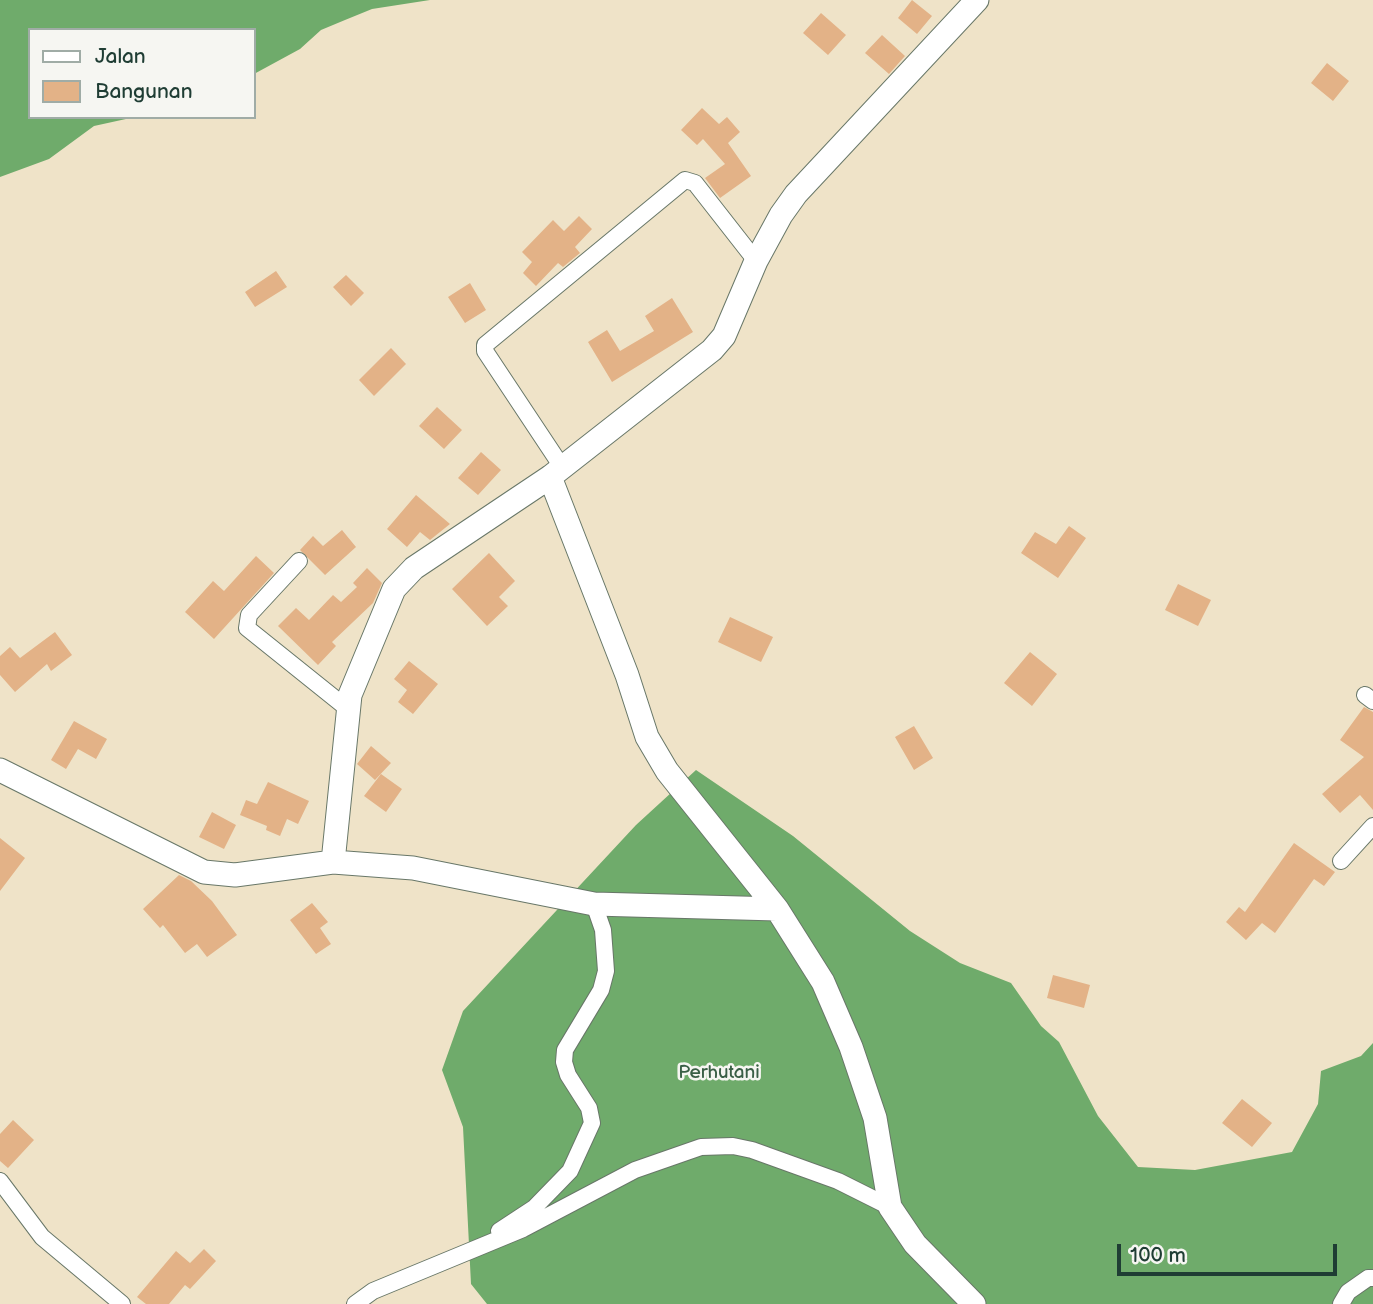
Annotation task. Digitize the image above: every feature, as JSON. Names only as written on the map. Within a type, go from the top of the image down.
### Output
[{"type":"street","points":[[333,862],[350,695],[387,602],[403,578],[556,472],[712,351],[724,336],[756,261],[796,194],[977,0]]},
{"type":"street","points":[[756,261],[695,183],[685,180],[485,345],[485,351],[556,472],[639,718],[651,746],[667,771],[776,909],[823,982],[875,1118],[890,1207],[915,1244],[974,1304]]},
{"type":"street","points":[[299,561],[249,615],[247,628],[348,709]]},
{"type":"street","points":[[0,770],[204,872],[235,875],[333,862],[413,868],[594,904],[776,909]]},
{"type":"street","points":[[1341,861],[1373,826]]},
{"type":"street","points":[[478,1248],[534,1208],[570,1171],[592,1123],[589,1108],[568,1075],[564,1062],[565,1050],[601,990],[606,971],[603,930],[594,904]]},
{"type":"street","points":[[355,1304],[373,1291],[523,1229],[658,1160],[719,1145],[771,1156],[838,1181],[890,1207]]},
{"type":"street","points":[[0,1181],[42,1237],[122,1304]]},
{"type":"street","points":[[1341,1304],[1348,1292],[1367,1278],[1373,1278]]},
{"type":"green space","points":[[0,0],[430,0],[372,9],[321,30],[300,49],[256,73],[256,28],[28,28],[28,119],[126,119],[94,126],[49,159],[0,177]]},
{"type":"green space","name":"Perhutani","points":[[696,770],[793,836],[910,931],[960,963],[1011,983],[1041,1026],[1059,1042],[1098,1116],[1138,1167],[1195,1170],[1292,1152],[1318,1104],[1321,1071],[1361,1056],[1373,1043],[1373,1304],[487,1304],[471,1284],[463,1127],[442,1070],[463,1011],[636,825]]},
{"type":"building","points":[[912,0],[932,16],[917,34],[898,18]]},
{"type":"building","points":[[821,13],[846,35],[828,55],[803,33]]},
{"type":"building","points":[[882,35],[905,56],[889,74],[865,53]]},
{"type":"building","points":[[1327,63],[1349,81],[1333,101],[1311,83]]},
{"type":"building","points":[[702,108],[719,124],[727,117],[740,132],[728,143],[751,176],[720,198],[705,178],[725,164],[703,139],[697,145],[681,130]]},
{"type":"building","points":[[579,216],[592,229],[575,247],[580,253],[563,267],[558,263],[536,286],[523,273],[532,262],[522,252],[553,220],[564,231]]},
{"type":"building","points":[[276,271],[287,287],[255,307],[245,292]]},
{"type":"building","points":[[346,275],[364,293],[351,306],[333,287]]},
{"type":"building","points":[[470,283],[486,310],[465,323],[448,297]]},
{"type":"building","points":[[672,298],[693,332],[612,382],[588,342],[607,330],[620,351],[654,331],[645,316]]},
{"type":"building","points":[[391,348],[406,364],[374,396],[359,380]]},
{"type":"building","points":[[437,407],[462,430],[444,449],[419,426]]},
{"type":"building","points":[[481,452],[501,470],[478,495],[458,478]]},
{"type":"building","points":[[416,495],[450,524],[430,540],[420,532],[407,547],[387,529]]},
{"type":"building","points":[[1069,526],[1086,538],[1058,578],[1021,553],[1035,532],[1056,544]]},
{"type":"building","points":[[342,530],[356,547],[325,575],[300,550],[313,536],[323,546]]},
{"type":"building","points":[[489,553],[515,581],[499,597],[508,606],[487,626],[452,589]]},
{"type":"building","points":[[256,556],[274,573],[214,639],[185,612],[213,581],[224,591]]},
{"type":"building","points":[[367,568],[382,583],[373,603],[332,642],[336,646],[318,665],[278,626],[296,608],[309,620],[333,595],[341,602],[357,587],[353,583]]},
{"type":"building","points":[[1178,584],[1211,600],[1198,626],[1165,610]]},
{"type":"building","points":[[730,617],[773,637],[761,662],[718,642]]},
{"type":"building","points":[[55,632],[72,655],[51,671],[47,664],[15,692],[0,675],[0,656],[10,647],[20,658]]},
{"type":"building","points":[[1030,652],[1057,674],[1032,706],[1004,683]]},
{"type":"building","points":[[409,661],[438,684],[413,714],[398,702],[407,690],[394,679]]},
{"type":"building","points":[[1364,707],[1373,712],[1373,810],[1360,795],[1340,813],[1322,794],[1364,757],[1340,740]]},
{"type":"building","points":[[74,721],[107,739],[96,759],[78,749],[66,769],[51,760]]},
{"type":"building","points":[[914,726],[933,758],[914,770],[895,737]]},
{"type":"building","points":[[371,746],[391,763],[375,780],[357,764]]},
{"type":"building","points":[[381,774],[402,789],[386,812],[364,796]]},
{"type":"building","points":[[268,782],[309,801],[298,824],[287,819],[280,836],[266,830],[267,826],[240,815],[246,800],[257,804]]},
{"type":"building","points":[[212,812],[236,825],[224,849],[199,837]]},
{"type":"building","points":[[0,838],[25,858],[0,891]]},
{"type":"building","points":[[1294,843],[1335,872],[1324,886],[1314,879],[1275,933],[1262,923],[1246,940],[1226,922],[1239,907],[1245,912]]},
{"type":"building","points":[[179,875],[191,881],[212,901],[237,935],[207,957],[197,944],[185,953],[163,925],[160,928],[143,909]]},
{"type":"building","points":[[312,903],[328,922],[320,928],[331,944],[316,954],[290,920]]},
{"type":"building","points":[[1053,975],[1090,985],[1084,1008],[1047,998]]},
{"type":"building","points":[[1242,1099],[1272,1123],[1252,1147],[1222,1123]]},
{"type":"building","points":[[13,1120],[34,1140],[8,1168],[0,1161],[0,1134]]},
{"type":"building","points":[[204,1249],[216,1261],[190,1289],[185,1285],[169,1304],[146,1304],[137,1297],[176,1251],[190,1263]]}]
